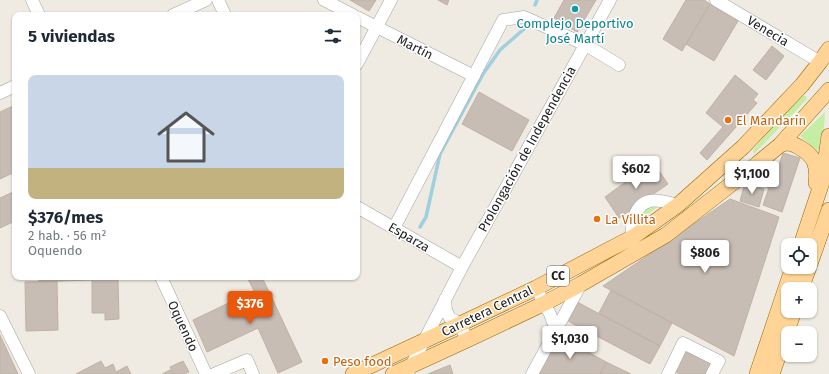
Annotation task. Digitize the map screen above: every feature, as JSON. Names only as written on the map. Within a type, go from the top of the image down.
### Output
[{"type":"main road","name":"Carretera Central","points":[[353,374],[536,288],[631,238],[678,205],[743,147],[802,85],[829,49]]},
{"type":"main road","points":[[802,85],[821,84],[829,88]]},
{"type":"main road","name":"Carretera Central","points":[[393,374],[408,370],[545,303],[666,235],[757,164],[780,144],[829,88]]},
{"type":"main road","points":[[816,238],[822,207],[823,179],[829,136]]},
{"type":"main road","points":[[780,144],[788,143],[796,146],[806,152],[814,161],[822,207],[805,238]]},
{"type":"main road","points":[[743,147],[757,164]]},
{"type":"main road","points":[[657,220],[666,235]]},
{"type":"main road","points":[[757,374],[791,274]]},
{"type":"main road","points":[[772,374],[792,318]]},
{"type":"street","points":[[32,0],[38,12]]},
{"type":"street","points":[[180,12],[206,0]]},
{"type":"street","points":[[218,0],[224,12]]},
{"type":"street","points":[[324,0],[347,12]]},
{"type":"street","points":[[360,58],[391,0]]},
{"type":"street","name":"Prolongación de Independencia","points":[[408,370],[462,267],[610,0]]},
{"type":"street","name":"Venecia","points":[[716,0],[820,62]]},
{"type":"street","points":[[394,228],[504,20],[524,17],[586,45],[619,65]]},
{"type":"street","name":"Martín","points":[[360,18],[474,76]]},
{"type":"street","points":[[0,93],[12,87]]},
{"type":"street","points":[[631,238],[635,213],[643,204],[651,200],[678,205]]},
{"type":"street","name":"Esparza","points":[[360,209],[462,267]]},
{"type":"street","name":"Oquendo","points":[[161,280],[206,374]]},
{"type":"street","points":[[532,374],[581,284]]},
{"type":"street","points":[[536,288],[545,303],[556,330]]},
{"type":"street","points":[[445,299],[446,311],[450,318],[460,324],[467,340]]},
{"type":"street","points":[[0,316],[29,374]]},
{"type":"street","points":[[668,374],[683,343],[719,361],[712,374]]},
{"type":"street","points":[[214,374],[247,360],[253,374]]},
{"type":"green space","points":[[800,96],[806,96],[807,99],[754,154],[753,150]]},
{"type":"green space","points":[[825,112],[822,155],[800,136]]},
{"type":"green space","points":[[650,205],[658,207],[642,218],[638,215]]},
{"type":"building","points":[[350,0],[376,0],[369,11]]},
{"type":"building","points":[[438,0],[449,0],[447,5]]},
{"type":"building","name":"Complejo Deportivo José Martí","points":[[564,0],[596,0],[577,32],[554,18]]},
{"type":"building","points":[[686,0],[704,0],[710,4],[682,51],[663,39]]},
{"type":"building","points":[[710,4],[738,21],[714,61],[686,44]]},
{"type":"building","points":[[772,46],[784,56],[766,80],[753,70]]},
{"type":"building","name":"El Mandarín","points":[[735,75],[758,94],[753,100],[757,103],[707,160],[700,153],[723,127],[706,113]]},
{"type":"building","points":[[479,92],[529,120],[512,151],[462,124]]},
{"type":"building","points":[[12,106],[12,173],[0,179],[0,112]]},
{"type":"building","points":[[783,153],[800,158],[782,212],[763,205],[769,188],[763,185],[767,174],[775,177]]},
{"type":"building","points":[[653,162],[668,184],[619,218],[605,197]]},
{"type":"building","points":[[745,183],[764,189],[759,207],[740,201]]},
{"type":"building","points":[[12,192],[12,222],[0,228],[0,198]]},
{"type":"building","points":[[730,199],[779,217],[734,356],[603,286]]},
{"type":"building","points":[[39,280],[62,280],[62,281],[39,282]]},
{"type":"building","points":[[62,280],[92,280],[62,281]]},
{"type":"building","points":[[92,280],[118,280],[119,319],[105,320],[105,313],[92,313]]},
{"type":"building","points":[[248,280],[263,280],[302,362],[278,373],[258,328],[207,352],[193,320],[254,291]]},
{"type":"building","points":[[57,281],[58,330],[26,331],[25,282]]},
{"type":"building","points":[[611,290],[672,323],[660,346],[599,313]]},
{"type":"building","points":[[577,302],[660,346],[650,364],[566,320]]},
{"type":"building","points":[[0,335],[18,374],[0,374]]},
{"type":"building","points":[[558,335],[606,362],[600,374],[536,374]]},
{"type":"building","points":[[684,350],[713,363],[708,374],[680,374],[674,371]]},
{"type":"building","points":[[101,361],[105,368],[113,364],[116,372],[127,366],[131,374],[76,374]]},
{"type":"building","points":[[183,361],[189,372],[184,374],[173,374],[170,367]]},
{"type":"building","points":[[606,362],[631,374],[600,374]]},
{"type":"building","points":[[450,365],[453,374],[428,374]]},
{"type":"building","points":[[170,370],[172,374],[162,374]]},
{"type":"waterway","points":[[535,5],[537,0]]},
{"type":"waterway","points":[[420,227],[426,217],[440,154],[483,74],[500,50],[524,29]]},
{"type":"place","name":"Complejo Deportivo José Martí","points":[[575,9]]},
{"type":"place","name":"El Mandarín","points":[[728,120]]},
{"type":"place","name":"La Villita","points":[[597,219]]},
{"type":"place","name":"Peso food","points":[[325,361]]}]
